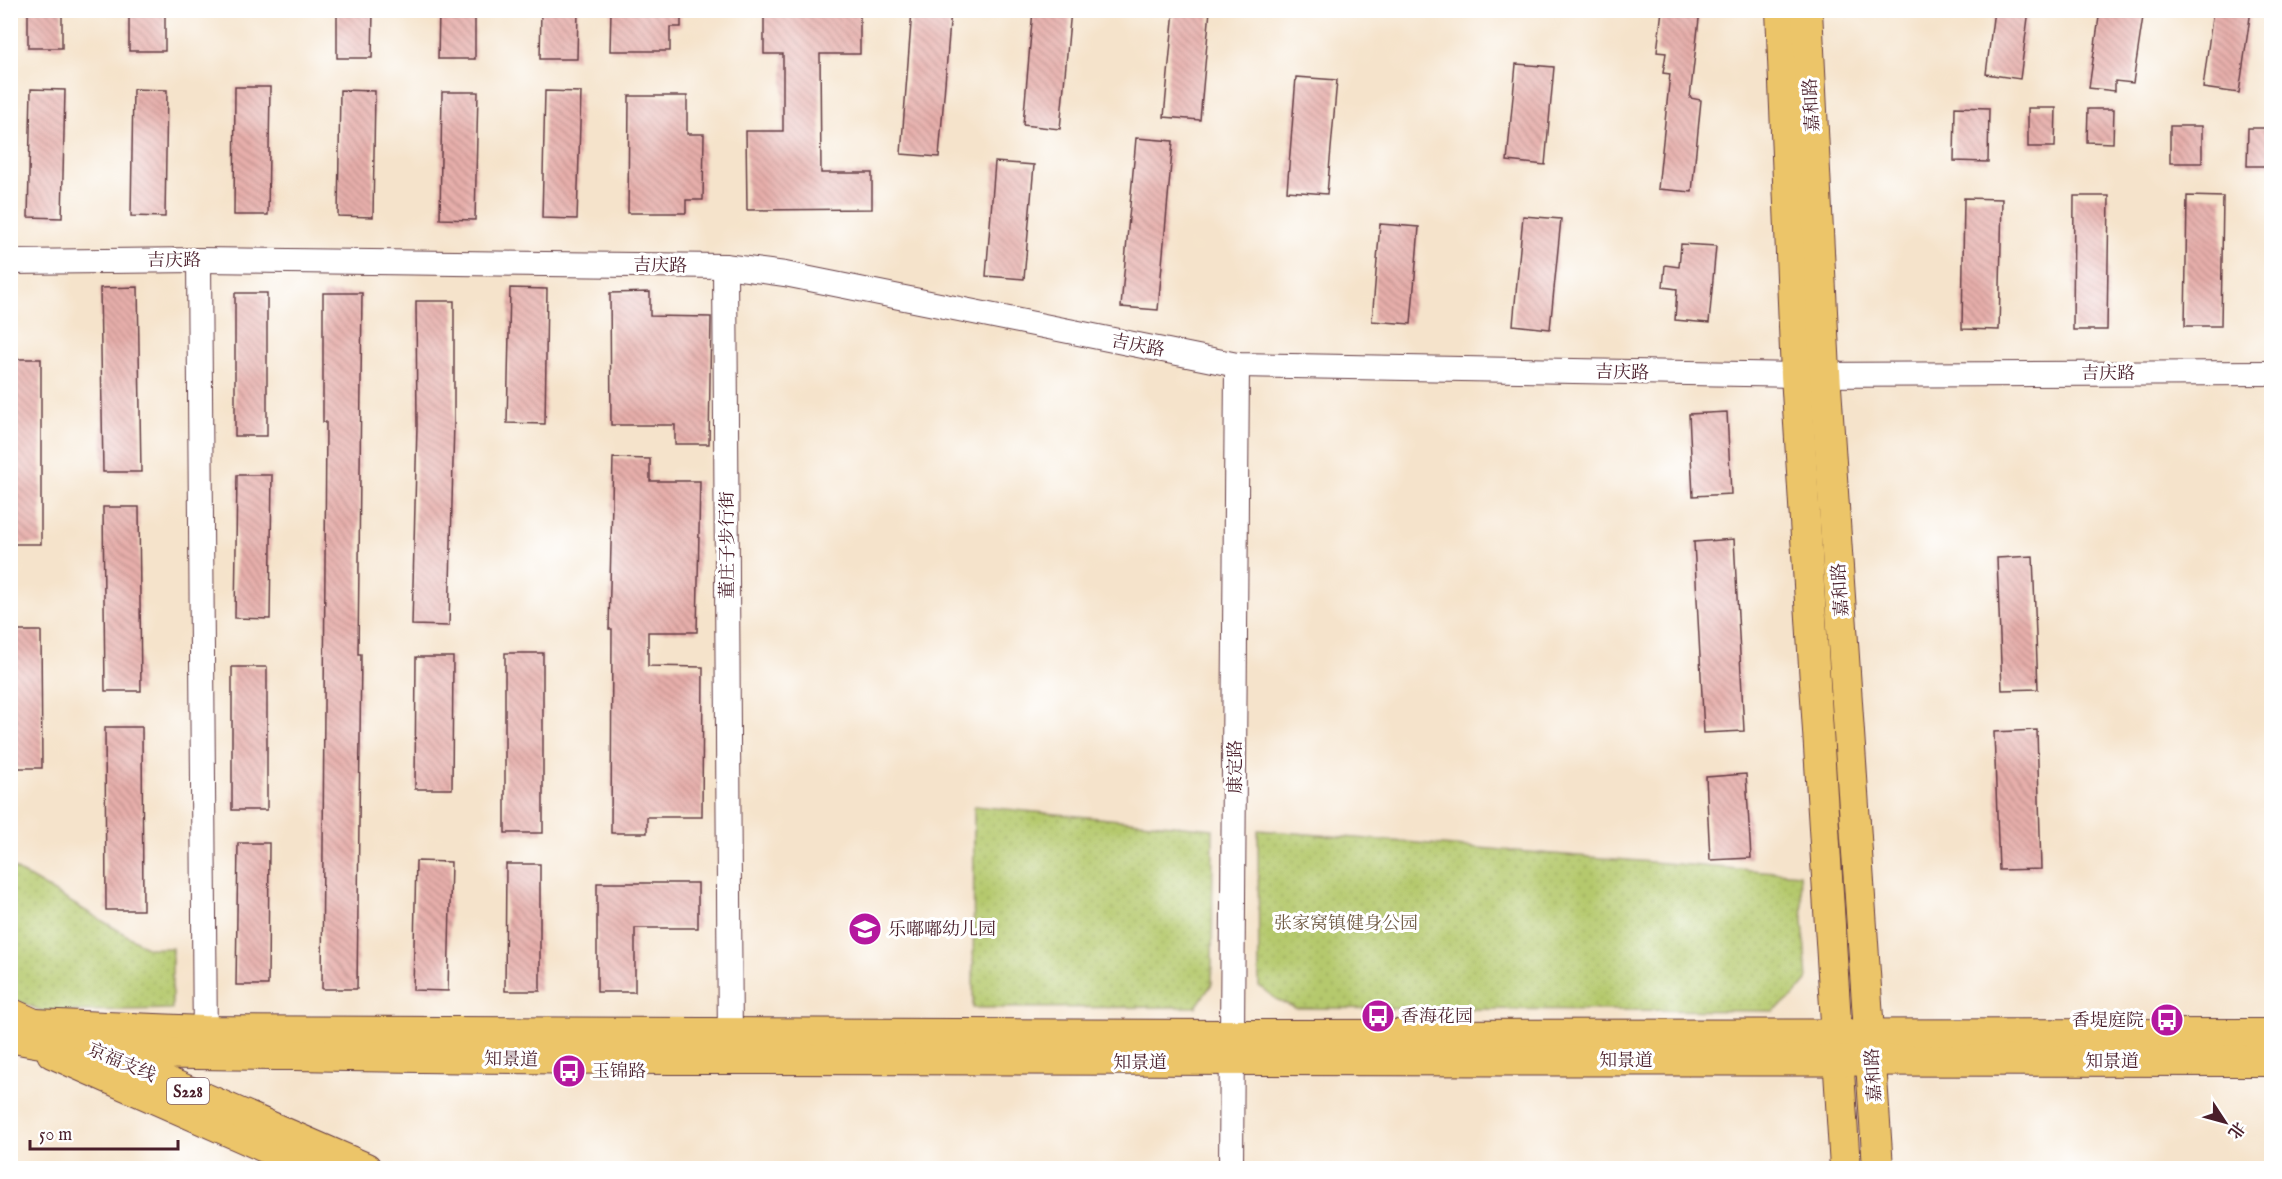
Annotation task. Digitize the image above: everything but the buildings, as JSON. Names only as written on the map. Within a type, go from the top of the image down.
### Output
[{"type":"main road","name":"嘉和路","points":[[1781,10],[1871,1046],[1878,1168]]},
{"type":"main road","name":"嘉和路","points":[[1807,10],[1811,375],[1845,1168]]},
{"type":"main road","name":"知景道","points":[[16,1028],[89,1049],[204,1042]]},
{"type":"main road","name":"知景道","points":[[16,1028],[204,1042],[1233,1049],[1871,1046],[2271,1034]]},
{"type":"main road","name":"京福支线","points":[[16,1028],[312,1168]]},
{"type":"main road","name":"知景道","points":[[1871,1046],[2271,1061]]},
{"type":"main road","name":"京福支线","points":[[89,1049],[366,1168]]},
{"type":"street","name":"吉庆路","points":[[10,262],[199,260],[725,266],[785,274],[1237,365],[1811,375],[2271,372]]},
{"type":"street","points":[[199,260],[204,1042]]},
{"type":"street","name":"董庄子步行街","points":[[725,266],[730,1046]]},
{"type":"street","name":"康定路","points":[[1231,1168],[1237,365]]},
{"type":"green space","points":[[974,806],[1213,829],[1212,984],[1196,1007],[973,1008]]},
{"type":"green space","name":"张家窝镇健身公园","points":[[1258,830],[1800,874],[1807,981],[1793,997],[1773,1011],[1295,1008],[1276,999],[1259,986]]},
{"type":"green space","points":[[10,866],[148,948],[172,948],[172,1009],[44,1012],[11,998]]},
{"type":"place","name":"乐嘟嘟幼儿园","points":[[865,929]]},
{"type":"place","name":"香海花园","points":[[1378,1016]]},
{"type":"place","name":"香堤庭院","points":[[2167,1020]]},
{"type":"place","name":"玉锦路","points":[[569,1071]]}]
